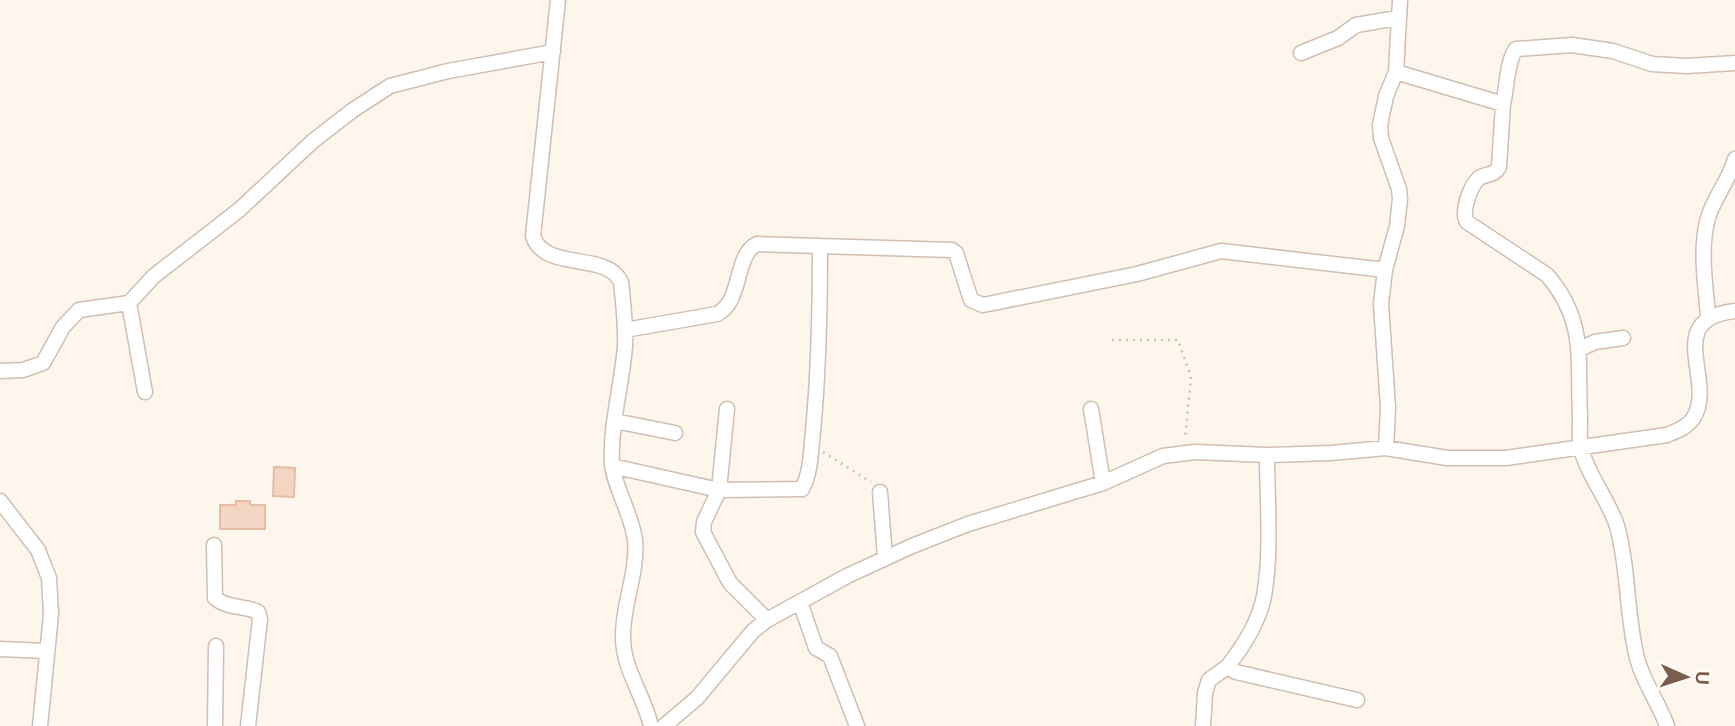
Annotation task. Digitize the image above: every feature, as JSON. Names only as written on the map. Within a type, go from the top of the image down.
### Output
[{"type":"street","points":[[558,0],[533,236],[534,242],[547,253],[608,269],[618,275],[625,330],[612,466],[633,527],[635,541],[634,571],[623,648],[651,726]]},
{"type":"street","points":[[1386,448],[1388,407],[1381,323],[1385,270],[1393,246],[1399,188],[1381,138],[1380,125],[1386,96],[1396,72],[1399,0]]},
{"type":"street","points":[[1301,53],[1338,38],[1356,25],[1397,18]]},
{"type":"street","points":[[1667,726],[1638,660],[1630,616],[1629,590],[1616,523],[1581,448],[1578,365],[1580,349],[1570,307],[1547,275],[1467,222],[1463,216],[1463,208],[1480,177],[1494,174],[1499,167],[1503,104],[1511,55],[1516,50],[1572,45],[1613,51],[1652,64],[1687,66],[1735,63]]},
{"type":"street","points":[[0,371],[23,370],[43,363],[63,327],[79,310],[129,303],[154,276],[240,210],[313,141],[390,86],[448,71],[553,52]]},
{"type":"street","points":[[1396,72],[1503,104]]},
{"type":"street","points":[[1708,317],[1703,251],[1708,219],[1730,177],[1735,159]]},
{"type":"street","points":[[625,330],[723,311],[730,302],[747,253],[757,244],[952,250],[956,253],[971,300],[983,305],[1137,274],[1221,251],[1385,270]]},
{"type":"street","points":[[612,466],[719,490],[802,489],[806,481],[812,444],[820,345],[820,246]]},
{"type":"street","points":[[129,303],[145,392]]},
{"type":"street","points":[[664,726],[697,698],[727,664],[741,643],[766,620],[847,576],[991,516],[1103,483],[1163,456],[1184,453],[1331,453],[1386,448],[1463,459],[1526,457],[1667,435],[1683,428],[1693,419],[1698,406],[1695,356],[1700,325],[1708,317],[1735,311]]},
{"type":"street","points":[[1580,349],[1595,342],[1623,338]]},
{"type":"street","points":[[1091,409],[1103,483]]},
{"type":"street","points":[[727,410],[719,490],[704,522],[703,532],[730,583],[766,620]]},
{"type":"street","points":[[615,421],[675,433]]},
{"type":"street","points":[[1203,726],[1205,693],[1209,680],[1227,667],[1242,649],[1264,597],[1268,455]]},
{"type":"street","points":[[880,492],[885,558]]},
{"type":"street","points":[[0,501],[38,550],[51,592],[40,726]]},
{"type":"street","points":[[214,545],[215,598],[230,606],[252,609],[258,612],[260,619],[248,726]]},
{"type":"street","points":[[800,602],[816,648],[830,656],[857,726]]},
{"type":"street","points":[[215,726],[216,646]]},
{"type":"street","points":[[0,649],[46,650]]},
{"type":"street","points":[[1227,667],[1236,672],[1357,700]]},
{"type":"path","points":[[1112,340],[1178,340],[1191,377],[1184,453]]},
{"type":"path","points":[[812,444],[875,484],[880,492]]},
{"type":"building","points":[[274,467],[295,468],[294,497],[273,496]]},
{"type":"building","points":[[236,501],[265,505],[265,529],[220,529],[220,505],[236,505]]}]
